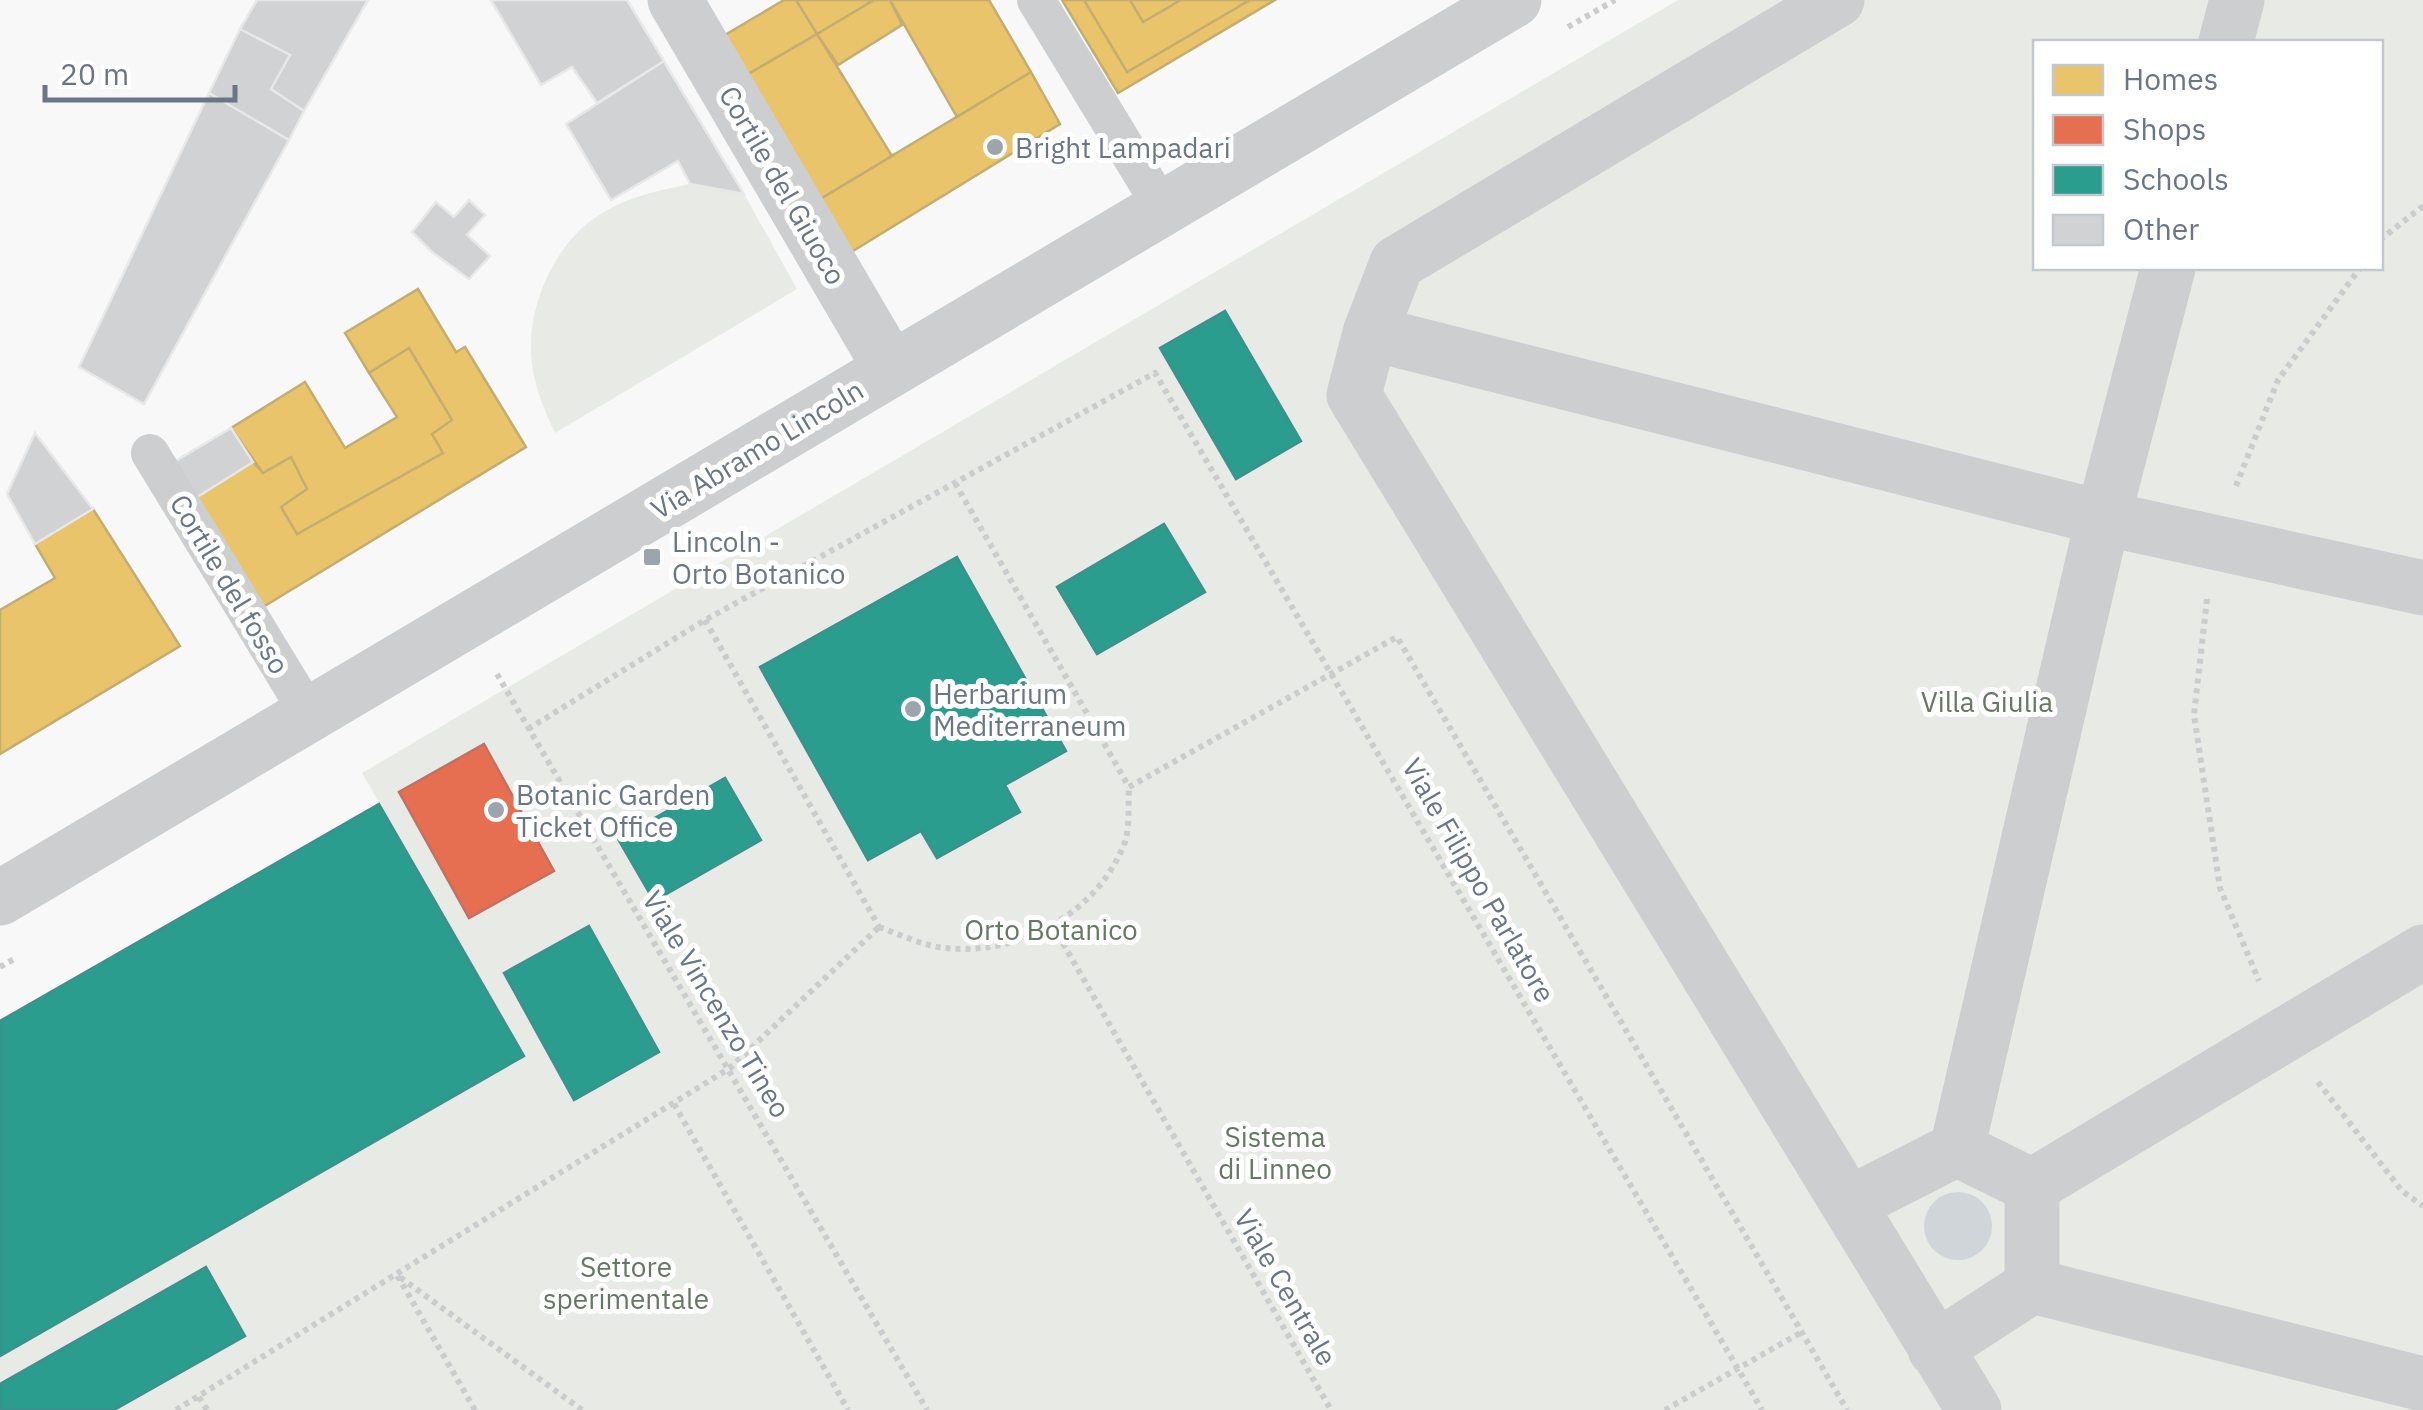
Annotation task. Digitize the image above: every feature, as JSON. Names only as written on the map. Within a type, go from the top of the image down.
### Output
[{"type":"street","name":"Cortile del Giuoco","points":[[675,0],[891,369]]},
{"type":"street","name":"Via Abramo Lincoln","points":[[0,898],[1514,0]]},
{"type":"street","points":[[1837,0],[1397,264],[1370,333],[1354,395],[1974,1410]]},
{"type":"street","points":[[2227,40],[2237,0]]},
{"type":"street","points":[[1957,1150],[2103,518],[2167,270]]},
{"type":"street","points":[[1370,333],[2103,518],[2423,588]]},
{"type":"street","points":[[2032,1186],[2423,952]]},
{"type":"street","points":[[1848,1204],[1957,1150]]},
{"type":"street","points":[[1957,1150],[2032,1186]]},
{"type":"street","points":[[2032,1186],[2032,1286]]},
{"type":"street","points":[[1936,1350],[2032,1286],[2423,1384]]},
{"type":"lane","points":[[1036,0],[1162,208]]},
{"type":"lane","name":"Cortile del fosso","points":[[150,453],[309,714]]},
{"type":"path","points":[[2383,238],[2423,206]]},
{"type":"path","points":[[2359,270],[2278,380],[2214,542],[2194,716],[2220,888],[2282,1036],[2402,1191],[2423,1206]]},
{"type":"path","name":"Viale Filippo Parlatore","points":[[954,482],[1155,372],[1762,1410]]},
{"type":"path","points":[[528,729],[706,620],[954,482],[1129,788],[1126,839],[1098,891],[1053,926],[1002,945],[944,948],[878,927],[706,620]]},
{"type":"path","name":"Viale Vincenzo Tineo","points":[[464,622],[928,1410]]},
{"type":"path","points":[[1129,788],[1397,637],[1847,1410]]},
{"type":"path","name":"Viale Centrale","points":[[1053,926],[1330,1410]]},
{"type":"path","points":[[176,1410],[730,1068],[878,927]]},
{"type":"path","points":[[674,1104],[848,1410]]},
{"type":"path","points":[[397,1275],[475,1410]]},
{"type":"path","points":[[397,1275],[582,1410]]},
{"type":"path","points":[[1665,1410],[1802,1332]]},
{"type":"path","points":[[200,1397],[207,1410]]},
{"type":"green space","points":[[1678,0],[2423,0],[2423,1410],[0,1410],[0,1356],[524,1056],[362,773]]},
{"type":"green space","points":[[690,184],[744,194],[797,289],[555,433],[536,384],[531,352],[535,314],[547,277],[568,243],[596,217],[618,204]]},
{"type":"shaded area","points":[[1958,1192],[1982,1202],[1992,1226],[1982,1250],[1958,1260],[1934,1250],[1924,1226],[1934,1202]]},
{"type":"building: Homes","points":[[784,0],[796,0],[817,34],[743,77],[720,38]]},
{"type":"building: Homes","points":[[796,0],[874,0],[817,34]]},
{"type":"building: Homes","points":[[874,0],[890,0],[902,25],[838,65],[817,34]]},
{"type":"building: Homes","points":[[890,0],[989,0],[1031,72],[957,117]]},
{"type":"building: Homes","points":[[1062,0],[1084,0],[1127,72],[1250,0],[1275,0],[1118,93]]},
{"type":"building: Homes","points":[[1084,0],[1130,0],[1143,22],[1181,0],[1250,0],[1127,72]]},
{"type":"building: Homes","points":[[1130,0],[1181,0],[1143,22]]},
{"type":"building: Homes","points":[[817,34],[892,156],[817,201],[743,77]]},
{"type":"building: Homes","points":[[1031,72],[1060,124],[848,254],[817,201]]},
{"type":"building: Homes","points":[[418,289],[456,352],[465,347],[526,447],[258,610],[191,501],[253,462],[263,473],[291,457],[307,489],[281,507],[297,534],[443,453],[432,434],[452,420],[409,348],[369,373],[345,333]]},
{"type":"building: Homes","points":[[409,348],[452,420],[432,434],[443,453],[297,534],[281,507],[307,489],[291,457],[263,473],[231,428],[305,382],[345,448],[397,417],[369,373]]},
{"type":"building: Homes","points":[[93,509],[180,646],[0,754],[0,610],[55,578],[35,544]]},
{"type":"building: Shops","points":[[484,744],[554,871],[469,918],[399,792]]},
{"type":"building: Schools","points":[[1225,311],[1301,441],[1236,479],[1160,348]]},
{"type":"building: Schools","points":[[1164,524],[1205,592],[1097,654],[1057,587]]},
{"type":"building: Schools","name":"Herbarium Mediterraneum","points":[[957,557],[1066,751],[1005,785],[1020,812],[937,858],[921,831],[868,860],[760,667]]},
{"type":"building: Schools","points":[[725,778],[761,840],[654,901],[618,839]]},
{"type":"building: Schools","points":[[379,804],[524,1056],[0,1356],[0,1021]]},
{"type":"building: Schools","points":[[589,926],[659,1052],[574,1100],[504,973]]},
{"type":"building: Schools","points":[[206,1267],[245,1336],[114,1410],[0,1410],[0,1384]]},
{"type":"building: Other","points":[[257,0],[368,0],[304,111],[271,89],[290,55],[240,29]]},
{"type":"building: Other","points":[[491,0],[627,0],[664,61],[597,103],[572,67],[541,85]]},
{"type":"building: Other","points":[[240,29],[290,55],[271,89],[304,111],[289,140],[209,93]]},
{"type":"building: Other","points":[[664,61],[744,194],[690,184],[678,161],[611,200],[566,124]]},
{"type":"building: Other","points":[[209,93],[289,140],[144,404],[79,367]]},
{"type":"building: Other","points":[[469,200],[485,215],[467,235],[490,256],[469,279],[412,232],[436,202],[454,217]]},
{"type":"building: Other","points":[[231,428],[253,462],[191,501],[169,465]]},
{"type":"building: Other","points":[[35,433],[93,509],[35,544],[7,494]]},
{"type":"place","name":"Bright Lampadari","points":[[995,147]]},
{"type":"place","name":"Lincoln - Orto Botanico","points":[[652,557]]},
{"type":"place","name":"Herbarium Mediterraneum","points":[[913,709]]},
{"type":"place","name":"Botanic Garden Ticket Office","points":[[496,810]]},
{"type":"park label","name":"Villa Giulia","points":[[1987,701]]},
{"type":"park label","name":"Orto Botanico","points":[[1051,929]]},
{"type":"park label","name":"Sistema di Linneo","points":[[1275,1152]]},
{"type":"park label","name":"Settore sperimentale","points":[[626,1282]]}]
